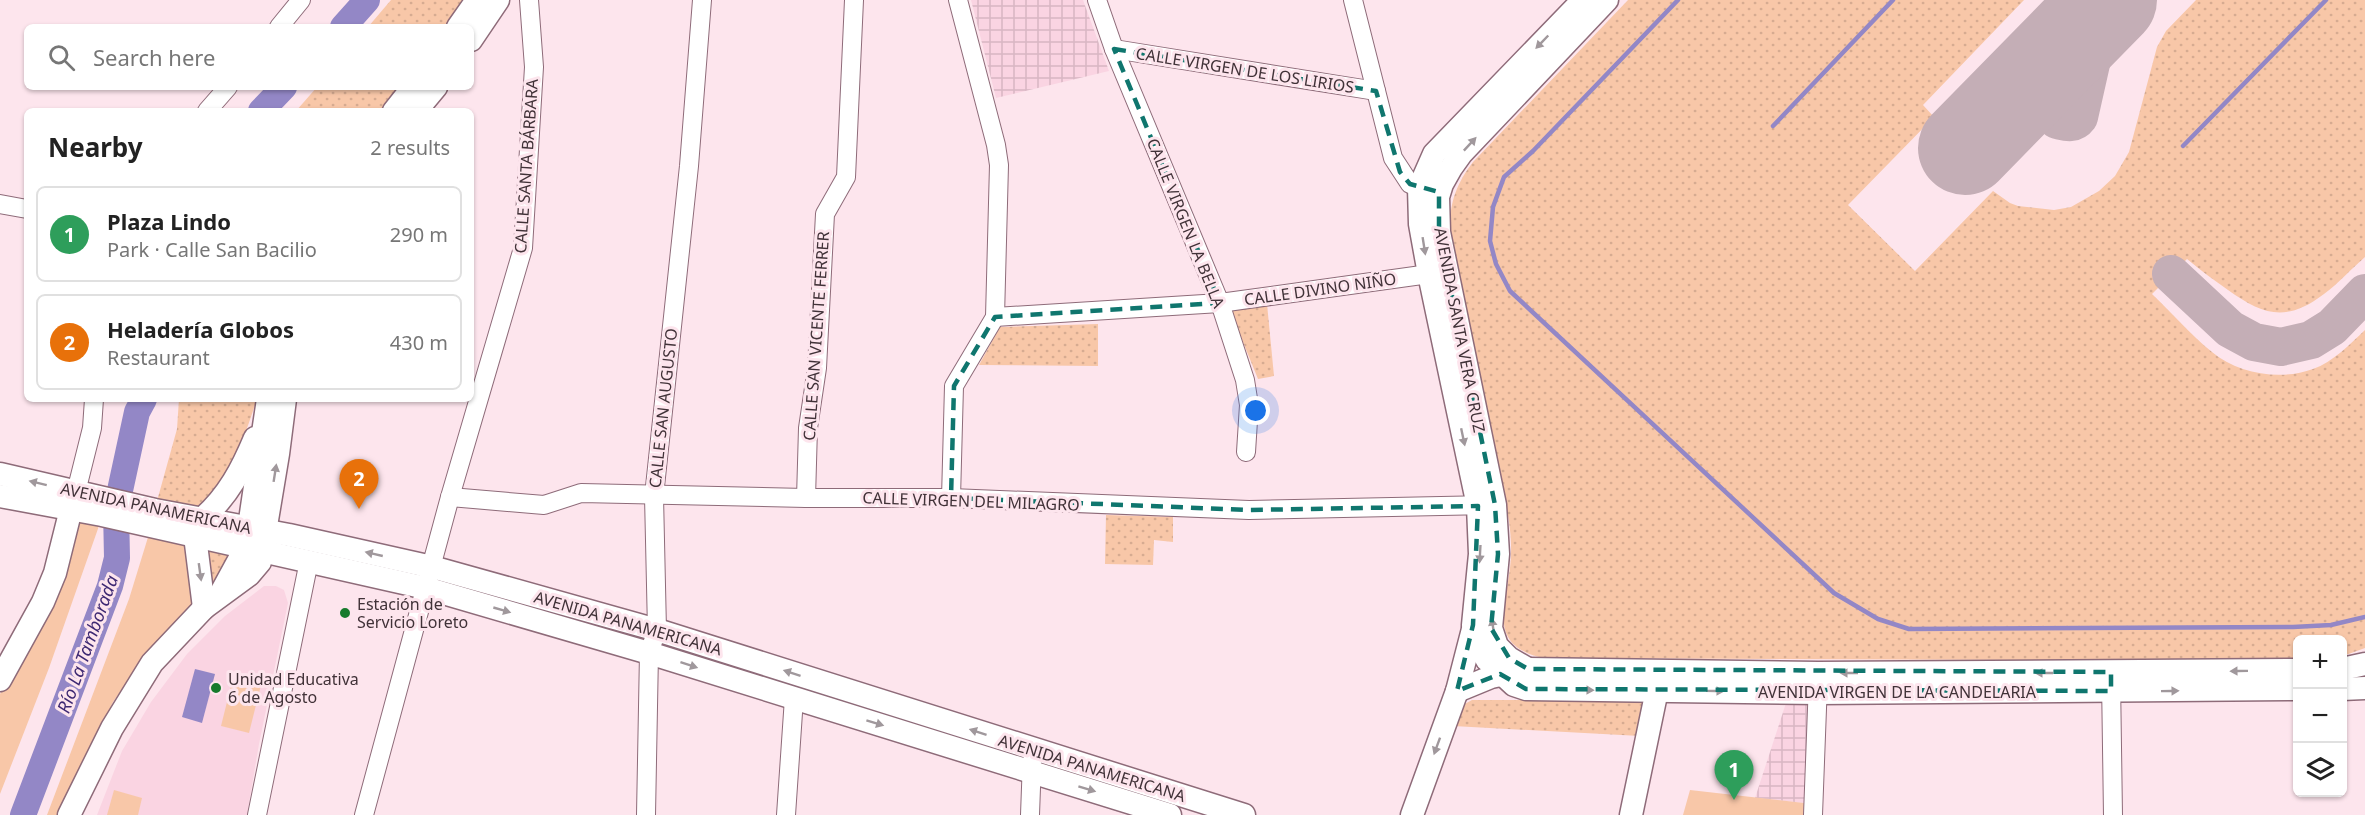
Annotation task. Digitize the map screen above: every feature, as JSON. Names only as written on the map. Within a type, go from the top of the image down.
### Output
[{"type":"main road","points":[[461,24],[477,0]]},
{"type":"main road","points":[[474,36],[498,0]]},
{"type":"main road","name":"AVENIDA SANTA VERA CRUZ","points":[[1528,669],[1509,658],[1497,646],[1491,628],[1498,554],[1429,274],[1420,224],[1429,190],[1434,154],[1582,0]]},
{"type":"main road","name":"AVENIDA SANTA VERA CRUZ","points":[[1429,190],[1442,184],[1461,154],[1607,0]]},
{"type":"main road","points":[[396,108],[411,90]]},
{"type":"main road","points":[[419,108],[434,90]]},
{"type":"main road","name":"AVENIDA SANTA VERA CRUZ","points":[[1429,190],[1439,232],[1486,506],[1473,625],[1479,646],[1487,660],[1500,674]]},
{"type":"main road","points":[[69,815],[132,692],[152,663],[211,603],[256,539],[284,402]]},
{"type":"main road","points":[[256,539],[267,407]]},
{"type":"main road","points":[[211,603],[199,527],[237,478],[267,407]]},
{"type":"main road","name":"AVENIDA PANAMERICANA","points":[[0,474],[73,501]]},
{"type":"main road","name":"AVENIDA PANAMERICANA","points":[[0,496],[73,501],[103,507],[429,577],[657,630],[1032,761],[1170,815]]},
{"type":"main road","points":[[0,680],[55,573],[73,501]]},
{"type":"main road","name":"AVENIDA PANAMERICANA","points":[[256,539],[309,561],[429,577],[650,653],[794,698],[1245,815]]},
{"type":"main road","points":[[1412,815],[1457,691],[1473,625]]},
{"type":"main road","points":[[2347,668],[2365,664]]},
{"type":"main road","name":"AVENIDA VIRGEN DE LA CANDELARIA","points":[[1457,691],[1500,674],[1528,669],[1657,680],[1818,683],[2111,682],[2293,689]]},
{"type":"main road","name":"AVENIDA VIRGEN DE LA CANDELARIA","points":[[2111,682],[2293,670]]},
{"type":"main road","name":"AVENIDA VIRGEN DE LA CANDELARIA","points":[[1500,674],[1514,685],[1526,689],[1657,680]]},
{"type":"main road","points":[[1631,815],[1657,680]]},
{"type":"main road","points":[[2347,689],[2365,688]]},
{"type":"street","points":[[281,24],[301,0]]},
{"type":"street","name":"CALLE SANTA BÁRBARA","points":[[364,815],[450,497],[523,248],[534,67],[529,0]]},
{"type":"street","name":"CALLE SAN AUGUSTO","points":[[646,815],[650,653],[657,630],[654,496],[689,166],[702,0]]},
{"type":"street","name":"CALLE SAN VICENTE FERRER","points":[[806,498],[808,428],[817,368],[825,214],[846,177],[854,0]]},
{"type":"street","points":[[951,498],[954,386],[995,317],[999,165],[996,145],[958,0]]},
{"type":"street","name":"CALLE VIRGEN LA BELLA","points":[[1097,0],[1114,49],[1220,303],[1245,380],[1249,405],[1246,452]]},
{"type":"street","points":[[1353,0],[1393,158],[1410,184],[1429,190]]},
{"type":"street","name":"CALLE VIRGEN DE LOS LIRIOS","points":[[1114,49],[1376,91]]},
{"type":"street","points":[[210,108],[225,90]]},
{"type":"street","points":[[0,204],[24,208]]},
{"type":"street","name":"CALLE DIVINO NIÑO","points":[[995,317],[1220,303],[1429,274]]},
{"type":"street","points":[[73,501],[92,428],[94,402]]},
{"type":"street","name":"CALLE VIRGEN DEL MILAGRO","points":[[450,497],[544,505],[581,493],[654,496],[951,498],[1249,510],[1486,506]]},
{"type":"street","points":[[257,815],[309,561]]},
{"type":"street","points":[[2111,682],[2113,815]]},
{"type":"street","points":[[1813,815],[1818,683]]},
{"type":"street","points":[[786,815],[794,698]]},
{"type":"street","points":[[1030,815],[1032,761]]},
{"type":"highlighted area","points":[[1114,49],[1376,91],[1400,172],[1410,184],[1439,192],[1439,232],[1495,505],[1498,554],[1491,628],[1509,658],[1528,669],[2111,672],[2111,691],[1526,689],[1500,674],[1457,691],[1473,625],[1478,506],[1249,510],[951,498],[954,386],[995,317],[1220,303]]},
{"type":"shaded area","points":[[391,0],[467,0],[451,24],[371,24]]},
{"type":"shaded area","points":[[971,0],[1083,0],[1109,71],[996,98]]},
{"type":"shaded area","points":[[1628,0],[2024,0],[1923,105],[1934,117],[1848,205],[1915,271],[1993,191],[2018,206],[2054,210],[2071,207],[2099,191],[2115,176],[2129,152],[2157,47],[2166,31],[2196,0],[2365,0],[2365,257],[2324,294],[2298,309],[2286,312],[2264,310],[2252,305],[2187,259],[2152,294],[2222,360],[2260,373],[2274,375],[2301,373],[2313,369],[2334,357],[2365,330],[2365,648],[2347,655],[2347,635],[2293,635],[2293,660],[2289,661],[1544,658],[1526,652],[1514,645],[1507,636],[1504,625],[1511,556],[1509,521],[1450,227],[1453,201],[1463,177],[1473,162]]},
{"type":"shaded area","points":[[314,90],[400,90],[386,108],[299,108]]},
{"type":"shaded area","points":[[1267,304],[1274,376],[1258,379],[1230,310]]},
{"type":"shaded area","points":[[1098,324],[1098,366],[979,365],[1000,327]]},
{"type":"shaded area","points":[[179,402],[256,402],[231,466],[217,489],[196,510],[157,501],[177,429]]},
{"type":"shaded area","points":[[1106,515],[1173,517],[1173,542],[1154,540],[1153,565],[1105,564]]},
{"type":"shaded area","points":[[80,522],[100,523],[49,668],[0,794],[0,694],[61,582]]},
{"type":"shaded area","points":[[149,534],[189,543],[193,605],[142,660],[113,702],[59,815],[47,815],[129,599]]},
{"type":"shaded area","points":[[206,547],[229,555],[229,559],[213,584]]},
{"type":"shaded area","name":"Unidad Educativa 6 de Agosto","points":[[264,586],[276,586],[284,590],[288,603],[247,815],[97,815],[122,751],[151,702],[187,654],[225,616]]},
{"type":"shaded area","points":[[666,642],[1015,753],[1013,759],[664,647]]},
{"type":"shaded area","points":[[195,669],[215,674],[202,723],[182,717]]},
{"type":"shaded area","points":[[233,678],[261,685],[249,733],[221,726]]},
{"type":"shaded area","points":[[1472,700],[1648,700],[1640,736],[1453,726],[1461,706]]},
{"type":"shaded area","points":[[1786,703],[1808,704],[1804,803],[1755,798]]},
{"type":"shaded area","points":[[114,790],[142,798],[138,815],[107,815]]},
{"type":"shaded area","points":[[1690,790],[1804,803],[1804,815],[1683,815]]},
{"type":"waterway","name":"Río La Tamborada","points":[[346,24],[367,0]]},
{"type":"waterway","points":[[1678,0],[1533,151],[1504,177],[1493,207],[1490,241],[1496,264],[1510,291],[1834,593],[1878,619],[1909,629],[2293,627],[2331,625],[2365,617]]},
{"type":"waterway","points":[[1773,126],[1893,0]]},
{"type":"waterway","points":[[2183,146],[2326,0]]},
{"type":"waterway","name":"Río La Tamborada","points":[[264,108],[281,90]]},
{"type":"waterway","name":"Río La Tamborada","points":[[23,815],[110,586],[117,558],[116,509],[137,412],[142,402]]},
{"type":"taxiway","points":[[2057,120],[2072,122],[2079,117],[2097,37],[2112,0]]},
{"type":"taxiway","points":[[2171,274],[2230,329],[2254,342],[2281,347],[2311,340],[2332,327],[2365,293]]},
{"type":"runway","points":[[1965,148],[2110,0]]},
{"type":"place","name":"Heladería Globos","points":[[359,509]]},
{"type":"place","name":"Estación de Servicio Loreto","points":[[345,613]]},
{"type":"place","name":"Unidad Educativa 6 de Agosto","points":[[216,688]]},
{"type":"place","name":"Plaza Lindo","points":[[1734,800]]}]
